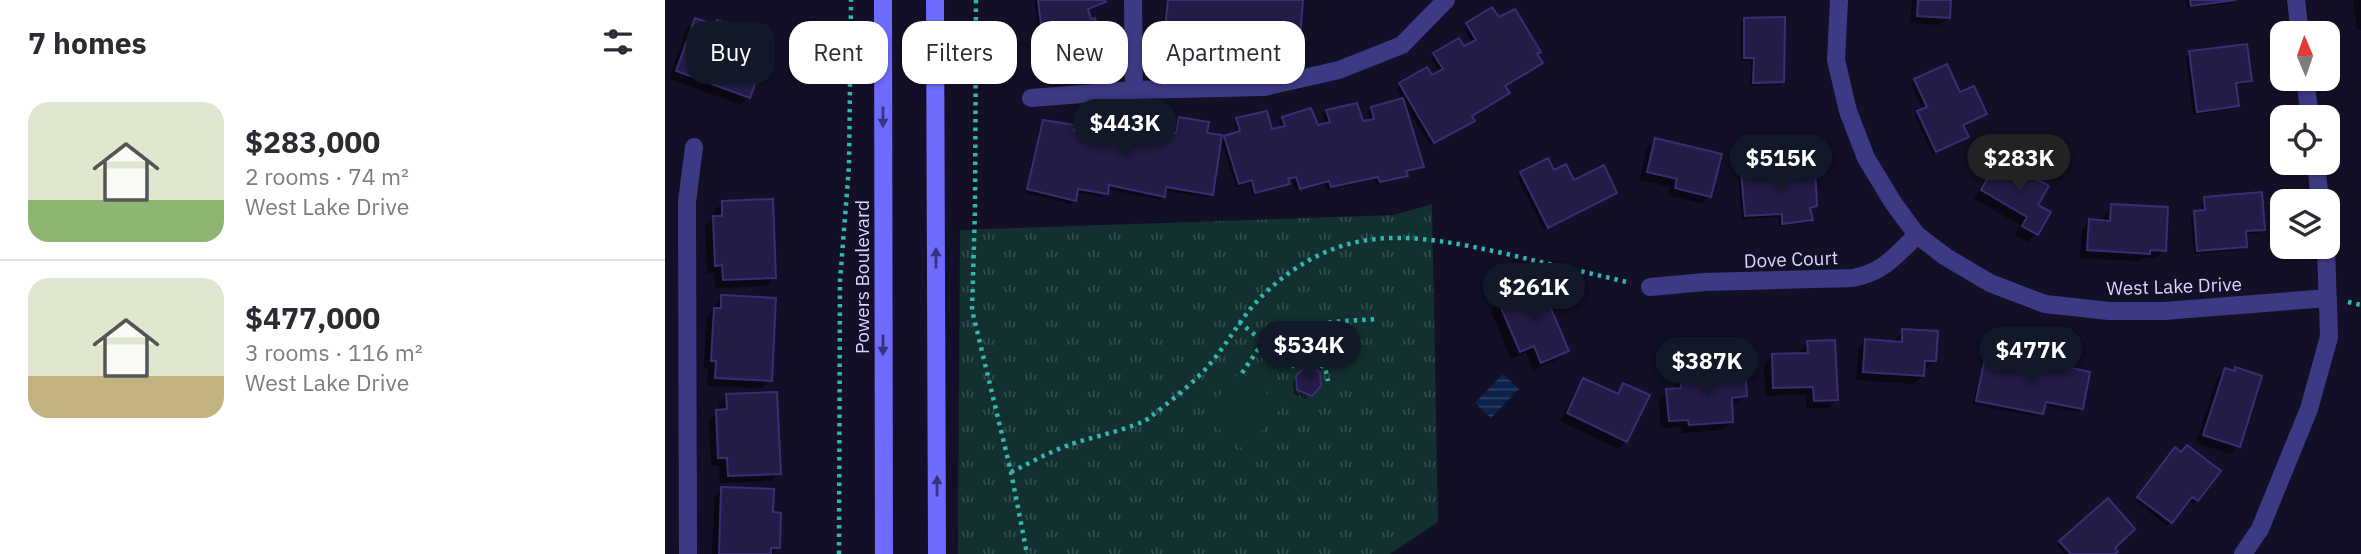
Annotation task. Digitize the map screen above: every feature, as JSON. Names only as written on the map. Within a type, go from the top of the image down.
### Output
[{"type":"main road","name":"Powers Boulevard","points":[[883,0],[884,554]]},
{"type":"main road","points":[[935,0],[937,554]]},
{"type":"street","points":[[1132,0],[1134,90]]},
{"type":"street","points":[[1031,97],[1134,90],[1264,87],[1339,70],[1402,46],[1446,0]]},
{"type":"street","name":"West Lake Drive","points":[[1839,0],[1836,60],[1848,111],[1866,158],[1917,235],[1946,257],[1990,283],[2045,304],[2109,311],[2164,311],[2328,298]]},
{"type":"street","points":[[2295,0],[2298,21]]},
{"type":"street","points":[[688,554],[687,202],[694,147]]},
{"type":"street","name":"Dove Court","points":[[1650,287],[1705,282],[1853,278],[1872,274],[1887,265],[1917,235]]},
{"type":"street","points":[[2251,551],[2309,409],[2329,337],[2326,259]]},
{"type":"path","points":[[839,554],[840,281],[849,166],[851,0]]},
{"type":"path","points":[[976,0],[972,310],[1011,472],[1027,554]]},
{"type":"path","points":[[1011,472],[1065,446],[1146,420],[1208,366],[1239,322],[1270,288],[1310,258],[1347,243],[1380,238],[1417,237],[1458,243],[1650,287]]},
{"type":"path","points":[[1316,364],[1330,322],[1377,319]]},
{"type":"path","points":[[1239,322],[1296,368],[1303,360],[1325,367],[1328,381]]},
{"type":"path","points":[[1242,373],[1263,342]]},
{"type":"green space","points":[[1432,204],[1438,522],[1390,554],[958,554],[960,230],[1394,215]]},
{"type":"green space","points":[[1240,371],[1282,406],[1245,451],[1203,415]]},
{"type":"water","points":[[1503,374],[1519,389],[1491,418],[1475,403]]},
{"type":"building","points":[[1038,0],[1106,2],[1088,9],[1091,19],[1095,18],[1096,21],[1041,21]]},
{"type":"building","points":[[1168,0],[1303,0],[1301,21],[1166,21]]},
{"type":"building","points":[[1918,0],[1951,0],[1950,18],[1917,16]]},
{"type":"building","points":[[2190,0],[2236,0],[2191,6]]},
{"type":"building","points":[[1492,7],[1499,17],[1515,9],[1541,52],[1537,54],[1543,63],[1505,86],[1510,93],[1472,116],[1475,121],[1434,143],[1399,83],[1427,67],[1432,75],[1443,69],[1433,53],[1459,38],[1464,46],[1476,40],[1466,23]]},
{"type":"building","points":[[1785,17],[1784,82],[1753,83],[1754,58],[1744,58],[1744,18]]},
{"type":"building","points":[[686,43],[686,75],[676,71]]},
{"type":"building","points":[[2247,44],[2252,81],[2236,83],[2239,106],[2197,112],[2189,51]]},
{"type":"building","points":[[1947,64],[1960,92],[1974,86],[1987,114],[1963,125],[1969,137],[1936,152],[1917,111],[1927,107],[1914,79]]},
{"type":"building","points":[[712,84],[755,84],[750,98]]},
{"type":"building","points":[[1403,98],[1424,167],[1406,171],[1408,176],[1380,182],[1378,177],[1331,187],[1329,181],[1300,189],[1296,177],[1288,179],[1290,184],[1255,193],[1252,180],[1239,184],[1224,136],[1240,131],[1236,118],[1267,111],[1272,129],[1285,126],[1282,117],[1311,108],[1318,125],[1330,122],[1326,110],[1357,103],[1363,121],[1374,119],[1371,107]]},
{"type":"building","points":[[1179,117],[1209,122],[1207,133],[1222,135],[1213,195],[1166,187],[1165,197],[1109,185],[1108,194],[1078,189],[1076,201],[1027,189],[1043,120],[1075,125],[1074,131],[1087,133],[1088,120],[1116,124],[1115,131],[1129,132],[1131,119],[1162,123],[1161,131],[1176,133]]},
{"type":"building","points":[[1655,138],[1722,154],[1711,197],[1675,188],[1677,179],[1647,172]]},
{"type":"building","points":[[1548,158],[1554,170],[1566,164],[1574,180],[1604,165],[1617,193],[1548,228],[1520,172]]},
{"type":"building","points":[[1999,158],[2049,186],[2038,205],[2051,212],[2038,235],[2022,226],[2027,217],[1981,190]]},
{"type":"building","points":[[1815,168],[1817,206],[1810,208],[1813,220],[1782,224],[1782,214],[1745,216],[1741,172]]},
{"type":"building","points":[[2262,192],[2265,230],[2246,231],[2247,247],[2197,251],[2194,211],[2205,210],[2204,197]]},
{"type":"building","points":[[773,199],[776,278],[723,280],[722,265],[715,266],[713,216],[722,216],[722,201]]},
{"type":"building","points":[[2111,204],[2168,207],[2166,251],[2150,250],[2150,254],[2087,250],[2089,219],[2110,221]]},
{"type":"building","points":[[1540,283],[1569,351],[1541,363],[1534,346],[1520,352],[1498,301]]},
{"type":"building","points":[[721,295],[776,298],[772,381],[715,378],[716,361],[711,361],[714,308],[721,308]]},
{"type":"building","points":[[1902,329],[1938,331],[1936,361],[1925,361],[1924,376],[1863,372],[1865,339],[1902,342]]},
{"type":"building","points":[[1835,340],[1838,400],[1814,401],[1813,387],[1773,388],[1772,354],[1808,353],[1807,341]]},
{"type":"building","points":[[1985,357],[2049,370],[2050,363],[2090,372],[2083,409],[2046,402],[2043,414],[1976,401]]},
{"type":"building","points":[[1306,366],[1320,372],[1321,386],[1312,396],[1297,390],[1296,376]]},
{"type":"building","points":[[1745,366],[1747,396],[1732,398],[1733,422],[1689,425],[1688,420],[1669,421],[1666,389],[1681,388],[1680,379],[1716,376],[1715,369]]},
{"type":"building","points":[[2235,367],[2262,376],[2240,447],[2203,435],[2225,368],[2235,371]]},
{"type":"building","points":[[1583,378],[1618,394],[1623,383],[1650,395],[1627,442],[1567,413]]},
{"type":"building","points":[[777,392],[781,474],[728,476],[727,458],[718,458],[716,410],[727,409],[726,394]]},
{"type":"building","points":[[2187,445],[2221,471],[2198,501],[2192,497],[2172,523],[2137,497],[2175,447],[2181,452]]},
{"type":"building","points":[[721,487],[774,489],[773,512],[781,513],[780,548],[771,548],[771,554],[719,554]]},
{"type":"building","points":[[2108,498],[2135,529],[2115,548],[2118,552],[2115,554],[2071,554],[2059,541]]}]
